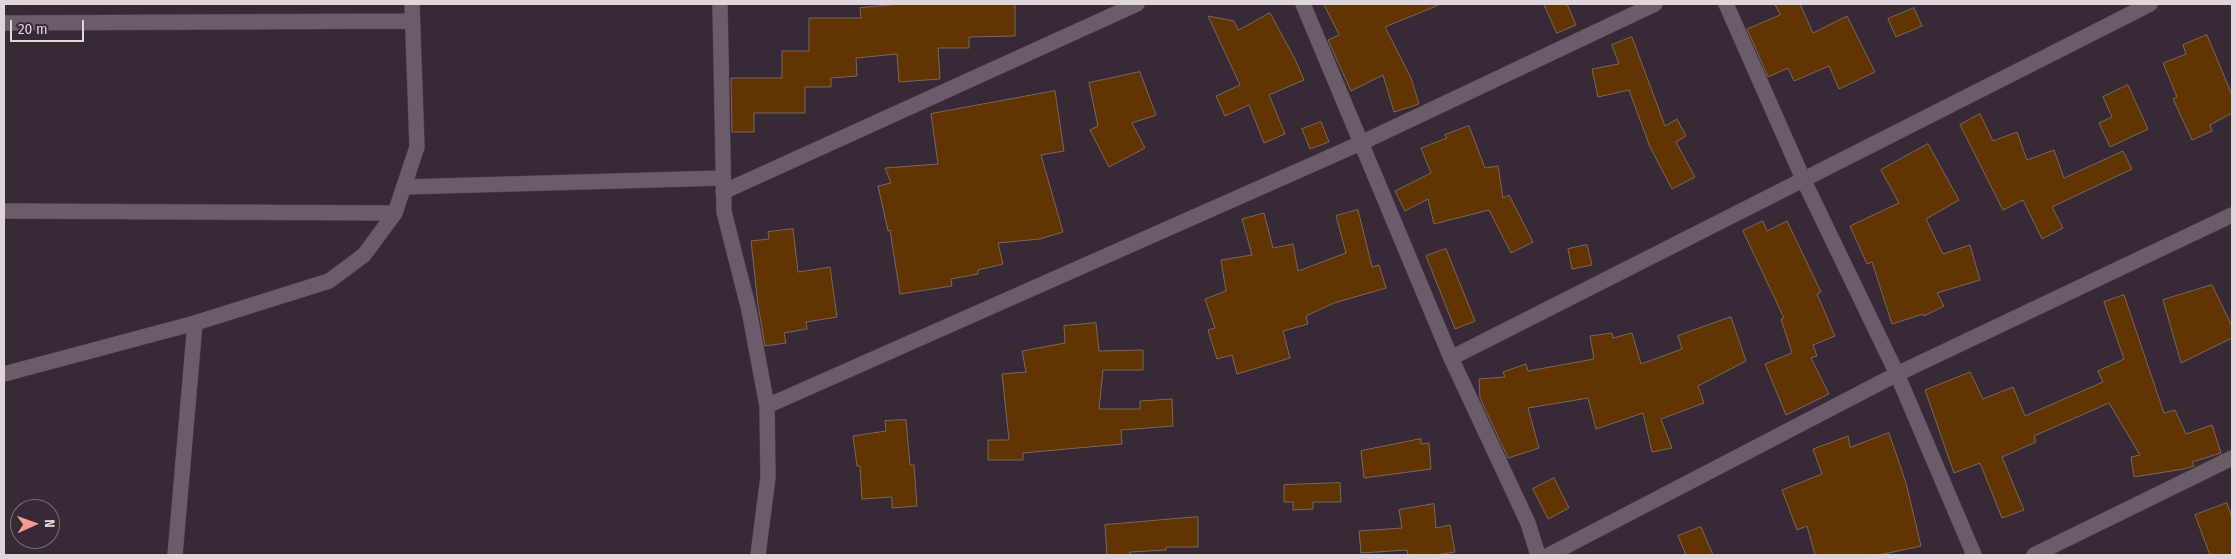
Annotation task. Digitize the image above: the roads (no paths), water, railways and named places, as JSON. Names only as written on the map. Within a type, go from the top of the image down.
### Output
[{"type":"street","points":[[4,374],[195,323],[329,281],[364,255],[395,213],[418,147],[412,4]]},
{"type":"street","points":[[720,4],[724,212],[749,310],[767,406],[768,477],[758,555]]},
{"type":"street","points":[[404,187],[723,185],[1136,4]]},
{"type":"street","points":[[1303,4],[1451,358],[1528,523],[1538,555]]},
{"type":"street","points":[[767,406],[1361,143],[1655,4]]},
{"type":"street","points":[[1726,4],[1804,181],[1897,374],[1974,555]]},
{"type":"street","points":[[1451,358],[1804,181],[2150,4]]},
{"type":"street","points":[[4,23],[412,21]]},
{"type":"street","points":[[4,211],[395,213]]},
{"type":"street","points":[[1549,555],[1897,374],[2232,215]]},
{"type":"street","points":[[175,555],[195,323]]},
{"type":"street","points":[[2034,555],[2232,458]]}]
